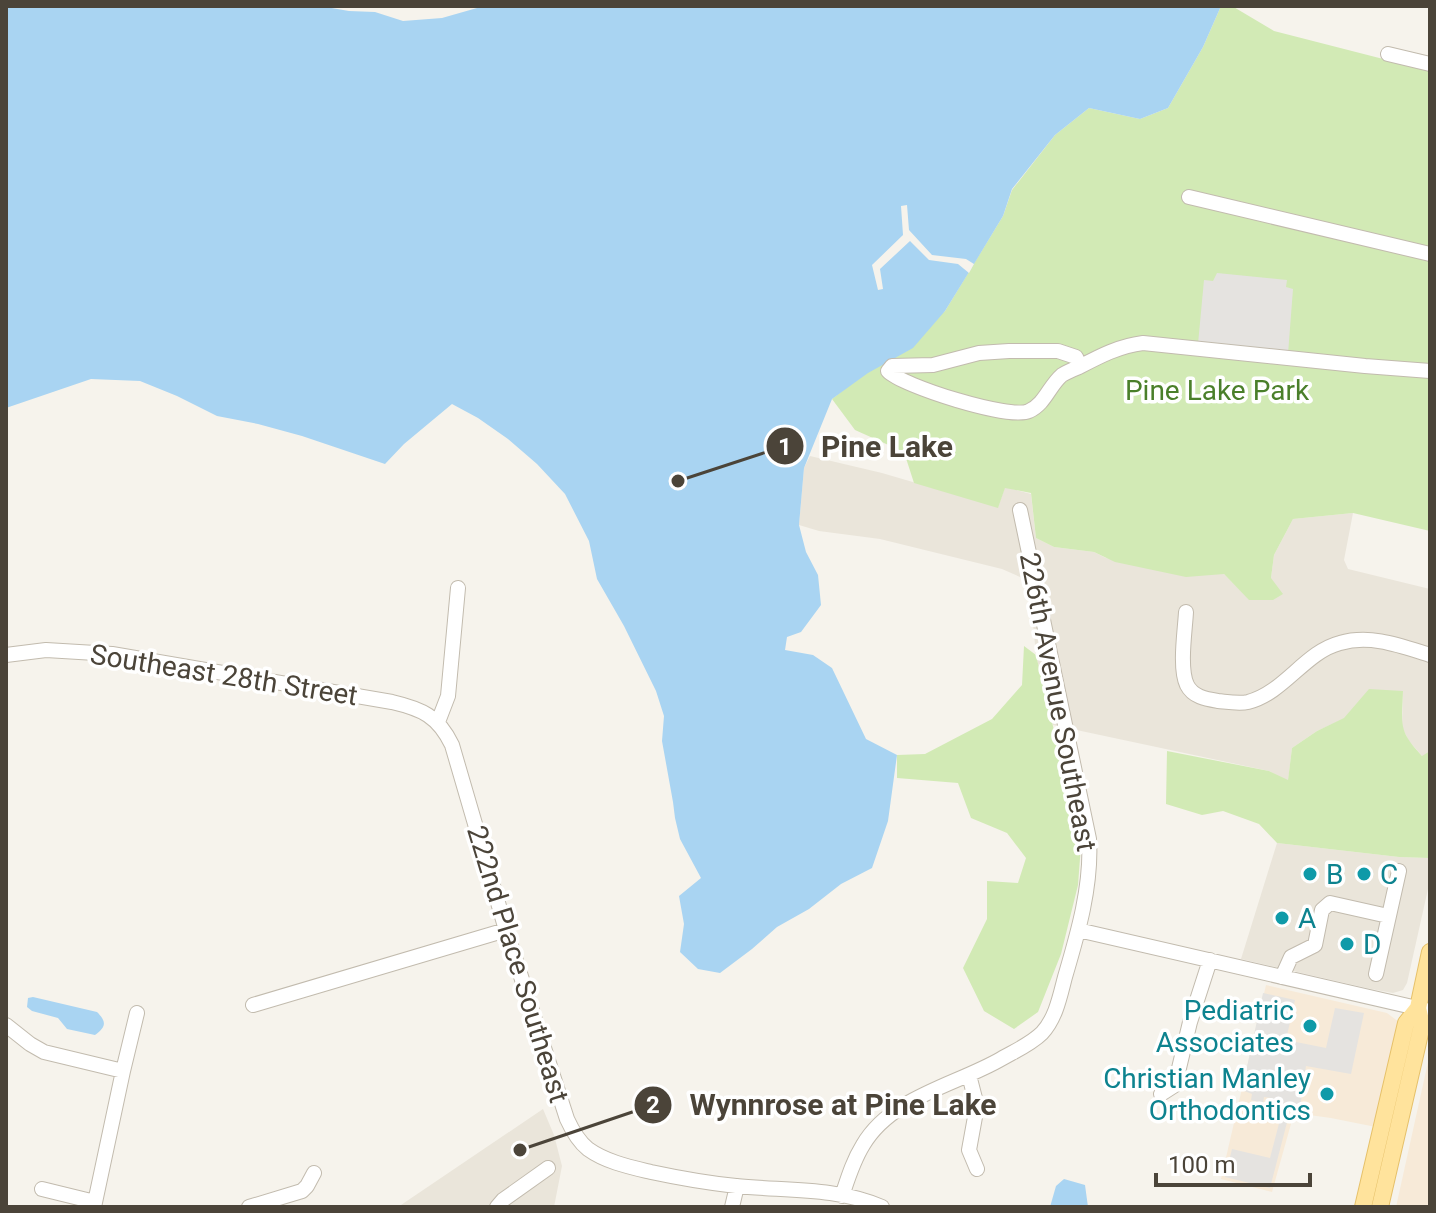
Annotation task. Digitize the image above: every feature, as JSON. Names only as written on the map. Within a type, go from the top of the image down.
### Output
[{"type":"main road","points":[[1380,1207],[1422,1025],[1430,952]]},
{"type":"main road","points":[[1363,1207],[1406,1023],[1424,1010]]},
{"type":"street","points":[[1388,54],[1430,64]]},
{"type":"street","points":[[1189,197],[1430,254]]},
{"type":"street","points":[[1080,366],[1076,357],[1058,351],[1009,351],[979,353],[933,365],[892,366],[888,371],[898,379],[950,398],[1012,414],[1026,413],[1040,404],[1062,375],[1125,346],[1143,343],[1430,371]]},
{"type":"street","name":"226th Avenue Southeast","points":[[969,1075],[1027,1045],[1044,1032],[1056,1009],[1078,930],[1090,864],[1089,839],[1020,510]]},
{"type":"street","points":[[438,722],[448,696],[458,588]]},
{"type":"street","points":[[1186,612],[1184,672],[1187,685],[1201,698],[1211,700],[1251,701],[1326,649],[1347,641],[1372,640],[1430,655]]},
{"type":"street","name":"Southeast 28th Street","points":[[6,655],[53,649],[112,654],[392,702],[418,710],[438,722]]},
{"type":"street","name":"222nd Place Southeast","points":[[438,722],[452,745],[506,930],[567,1119],[579,1140],[601,1156],[640,1169],[737,1186],[842,1196],[882,1207]]},
{"type":"street","points":[[1376,974],[1399,871]]},
{"type":"street","points":[[1282,977],[1291,957],[1315,945],[1322,910],[1330,903],[1388,916]]},
{"type":"street","points":[[253,1005],[506,930]]},
{"type":"street","points":[[1078,930],[1424,1010]]},
{"type":"street","points":[[1161,1094],[1175,1085],[1190,1022],[1210,960]]},
{"type":"street","points":[[42,1189],[94,1204],[137,1013]]},
{"type":"street","points":[[6,1025],[44,1052],[123,1071]]},
{"type":"street","points":[[857,1207],[842,1196],[853,1164],[876,1128],[898,1109],[969,1075],[977,1106],[969,1150],[977,1169]]},
{"type":"street","points":[[497,1207],[548,1168]]},
{"type":"street","points":[[249,1207],[302,1191],[314,1173]]},
{"type":"street","points":[[732,1207],[737,1186]]},
{"type":"shaded area","points":[[1217,273],[1287,280],[1286,287],[1293,289],[1288,354],[1198,344],[1204,280],[1213,281]]},
{"type":"shaded area","points":[[810,456],[882,473],[998,507],[1005,487],[1031,494],[1036,538],[1054,547],[1094,552],[1106,558],[1224,574],[1249,599],[1271,578],[1274,555],[1293,519],[1353,513],[1344,560],[1348,569],[1430,589],[1430,751],[1423,757],[1402,727],[1403,692],[1317,731],[1292,748],[1288,781],[1269,771],[1053,725],[1036,655],[1029,581],[1002,569],[880,539],[819,531],[799,525],[804,468]]},
{"type":"shaded area","points":[[1277,843],[1430,858],[1430,880],[1403,990],[1393,993],[1371,989],[1241,959]]},
{"type":"shaded area","points":[[1266,985],[1387,1013],[1399,1022],[1376,1127],[1294,1113],[1272,1192],[1221,1179]]},
{"type":"shaded area","points":[[1263,993],[1295,1000],[1286,1040],[1326,1048],[1335,1008],[1364,1013],[1351,1074],[1306,1066],[1300,1108],[1291,1107],[1270,1188],[1225,1177],[1232,1149],[1270,1158],[1282,1112],[1271,1098],[1264,1097],[1263,1103],[1251,1100],[1252,1094],[1242,1090]]},
{"type":"shaded area","points":[[1430,1053],[1430,1207],[1396,1207]]},
{"type":"shaded area","points":[[543,1109],[562,1166],[554,1207],[398,1207]]},
{"type":"green space","name":"Pine Lake Park","points":[[1221,6],[1232,6],[1274,31],[1430,71],[1430,531],[1353,513],[1293,519],[1274,555],[1271,578],[1283,594],[1273,600],[1249,600],[1224,574],[1186,577],[1115,562],[1094,552],[1054,547],[1036,538],[1031,493],[1005,488],[998,508],[914,483],[904,452],[855,430],[832,399],[945,311],[1003,216],[1012,190],[1055,135],[1089,108],[1140,119],[1168,108],[1203,47]]},
{"type":"green space","points":[[1024,646],[1036,655],[1068,789],[1082,832],[1078,885],[1061,954],[1038,1012],[1014,1029],[984,1011],[963,968],[987,919],[987,881],[1018,883],[1026,858],[1007,833],[971,818],[958,783],[897,778],[897,755],[925,754],[992,719],[1022,685]]},
{"type":"green space","points":[[1369,689],[1403,691],[1405,733],[1422,756],[1430,751],[1429,858],[1277,843],[1259,824],[1223,811],[1202,815],[1166,804],[1167,751],[1269,771],[1288,780],[1292,748],[1344,718]]},
{"type":"water","points":[[6,6],[320,6],[375,12],[403,21],[442,18],[479,6],[1221,6],[1203,47],[1168,108],[1140,119],[1089,108],[1055,135],[1012,189],[1003,216],[945,311],[913,348],[868,373],[832,399],[804,468],[799,525],[806,552],[818,575],[821,605],[801,632],[787,637],[785,650],[813,655],[832,668],[866,739],[897,755],[888,821],[872,868],[841,884],[809,909],[777,927],[720,973],[698,969],[680,952],[684,924],[679,896],[701,878],[680,839],[662,741],[664,716],[656,691],[597,579],[589,541],[565,494],[508,439],[452,404],[385,464],[302,436],[217,416],[140,381],[91,379],[6,408]]},
{"type":"water","points":[[28,998],[97,1012],[104,1022],[103,1027],[95,1035],[67,1029],[58,1018],[27,1007]]},
{"type":"water","points":[[1064,1179],[1085,1185],[1088,1207],[1050,1207],[1056,1186]]},
{"type":"pier","points":[[907,205],[909,230],[932,255],[966,259],[974,264],[969,273],[958,264],[929,260],[910,241],[880,269],[883,289],[878,290],[872,265],[903,235],[901,206]]},
{"type":"place","name":"Pine Lake","points":[[678,481]]},
{"type":"place","name":"B","points":[[1310,874]]},
{"type":"place","name":"C","points":[[1364,874]]},
{"type":"place","name":"A","points":[[1282,918]]},
{"type":"place","name":"D","points":[[1347,944]]},
{"type":"place","name":"Pediatric Associates","points":[[1310,1026]]},
{"type":"place","name":"Christian Manley Orthodontics","points":[[1327,1094]]},
{"type":"place","name":"Wynnrose at Pine Lake","points":[[520,1150]]}]
